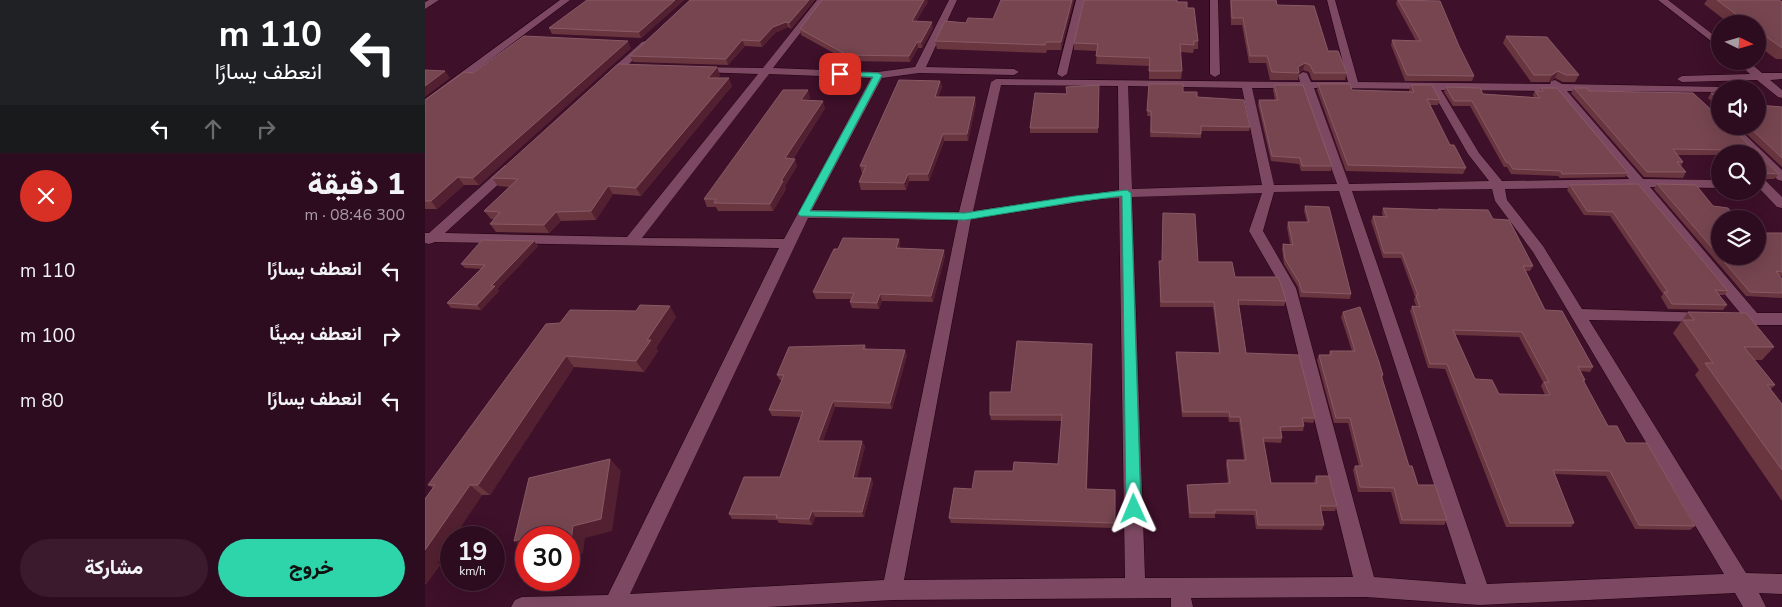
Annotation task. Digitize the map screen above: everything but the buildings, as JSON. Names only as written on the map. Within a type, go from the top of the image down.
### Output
[{"type":"street","points":[[425,6],[435,0]]},
{"type":"street","points":[[425,104],[566,0]]},
{"type":"street","points":[[631,242],[822,0]]},
{"type":"street","points":[[919,70],[953,0]]},
{"type":"street","points":[[1062,74],[1080,0]]},
{"type":"street","points":[[1213,0],[1215,74]]},
{"type":"street","points":[[1331,0],[1344,44],[1352,81]]},
{"type":"street","points":[[1662,0],[1711,38]]},
{"type":"street","points":[[515,38],[534,38]]},
{"type":"street","points":[[599,86],[649,40],[627,42]]},
{"type":"street","points":[[621,66],[641,67]]},
{"type":"street","points":[[689,69],[878,75],[919,70],[1062,74],[1215,74],[1434,86],[1782,76]]},
{"type":"street","points":[[1753,70],[1780,93]]},
{"type":"street","points":[[614,606],[803,214],[878,75]]},
{"type":"street","points":[[892,590],[965,216],[996,82],[1246,83],[1304,79]]},
{"type":"street","points":[[1304,79],[1328,139],[1480,594]]},
{"type":"street","points":[[1352,81],[1523,79],[1711,89]]},
{"type":"street","points":[[1679,79],[1701,100]]},
{"type":"street","points":[[1123,82],[1135,588]]},
{"type":"street","points":[[1554,82],[1754,318]]},
{"type":"street","points":[[1246,83],[1269,190],[1257,231],[1289,288],[1366,587]]},
{"type":"street","points":[[1434,86],[1474,154],[1498,185],[1501,201],[1539,249],[1755,607]]},
{"type":"street","points":[[1766,91],[1780,93]]},
{"type":"street","points":[[1738,135],[1782,177]]},
{"type":"street","points":[[427,240],[519,158]]},
{"type":"street","points":[[803,214],[965,216],[1127,193],[1343,187],[1711,184]]},
{"type":"street","points":[[1766,184],[1782,184]]},
{"type":"street","points":[[1766,189],[1782,204]]},
{"type":"street","points":[[427,240],[790,244]]},
{"type":"street","points":[[1578,314],[1715,318]]},
{"type":"street","points":[[1734,318],[1782,319]]},
{"type":"street","points":[[522,607],[614,606],[892,590],[1135,588],[1181,598],[1366,587],[1480,594],[1741,583],[1782,584]]},
{"type":"route","points":[[840,74],[878,75],[803,214],[965,216],[1100,195],[1127,193],[1134,509]]}]
